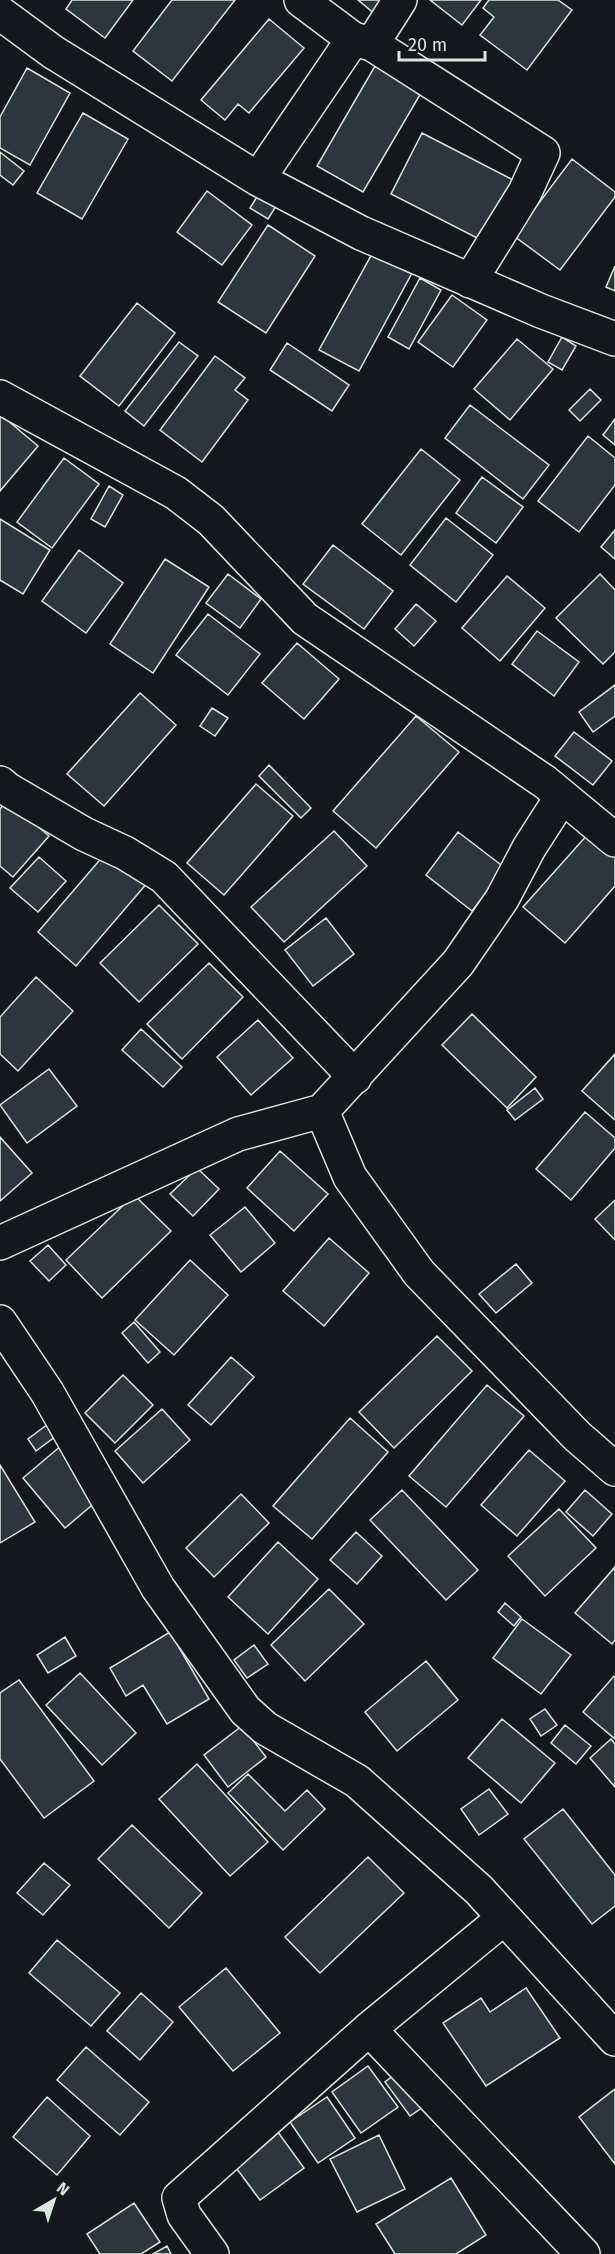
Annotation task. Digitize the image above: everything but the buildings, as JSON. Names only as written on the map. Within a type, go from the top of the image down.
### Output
[{"type":"street","points":[[301,0],[363,42],[543,153],[501,235],[470,281]]},
{"type":"street","points":[[258,179],[363,42],[400,0]]},
{"type":"street","points":[[0,13],[53,52],[258,179],[361,233],[541,311],[615,339]]},
{"type":"street","points":[[0,397],[176,493],[211,520],[305,619],[544,782],[615,840]]},
{"type":"street","points":[[0,783],[55,818],[125,853],[164,877],[355,1077]]},
{"type":"street","points":[[0,1244],[238,1134],[322,1111],[458,963],[502,899],[561,798]]},
{"type":"street","points":[[322,1111],[350,1178],[418,1273],[577,1436],[615,1469]]},
{"type":"street","points":[[0,1323],[47,1392],[158,1588],[246,1710],[265,1728],[357,1782],[479,1890],[615,2039]]},
{"type":"street","points":[[212,2254],[184,2215],[179,2198],[369,2029],[504,1918]]},
{"type":"street","points":[[369,2029],[583,2254]]}]
